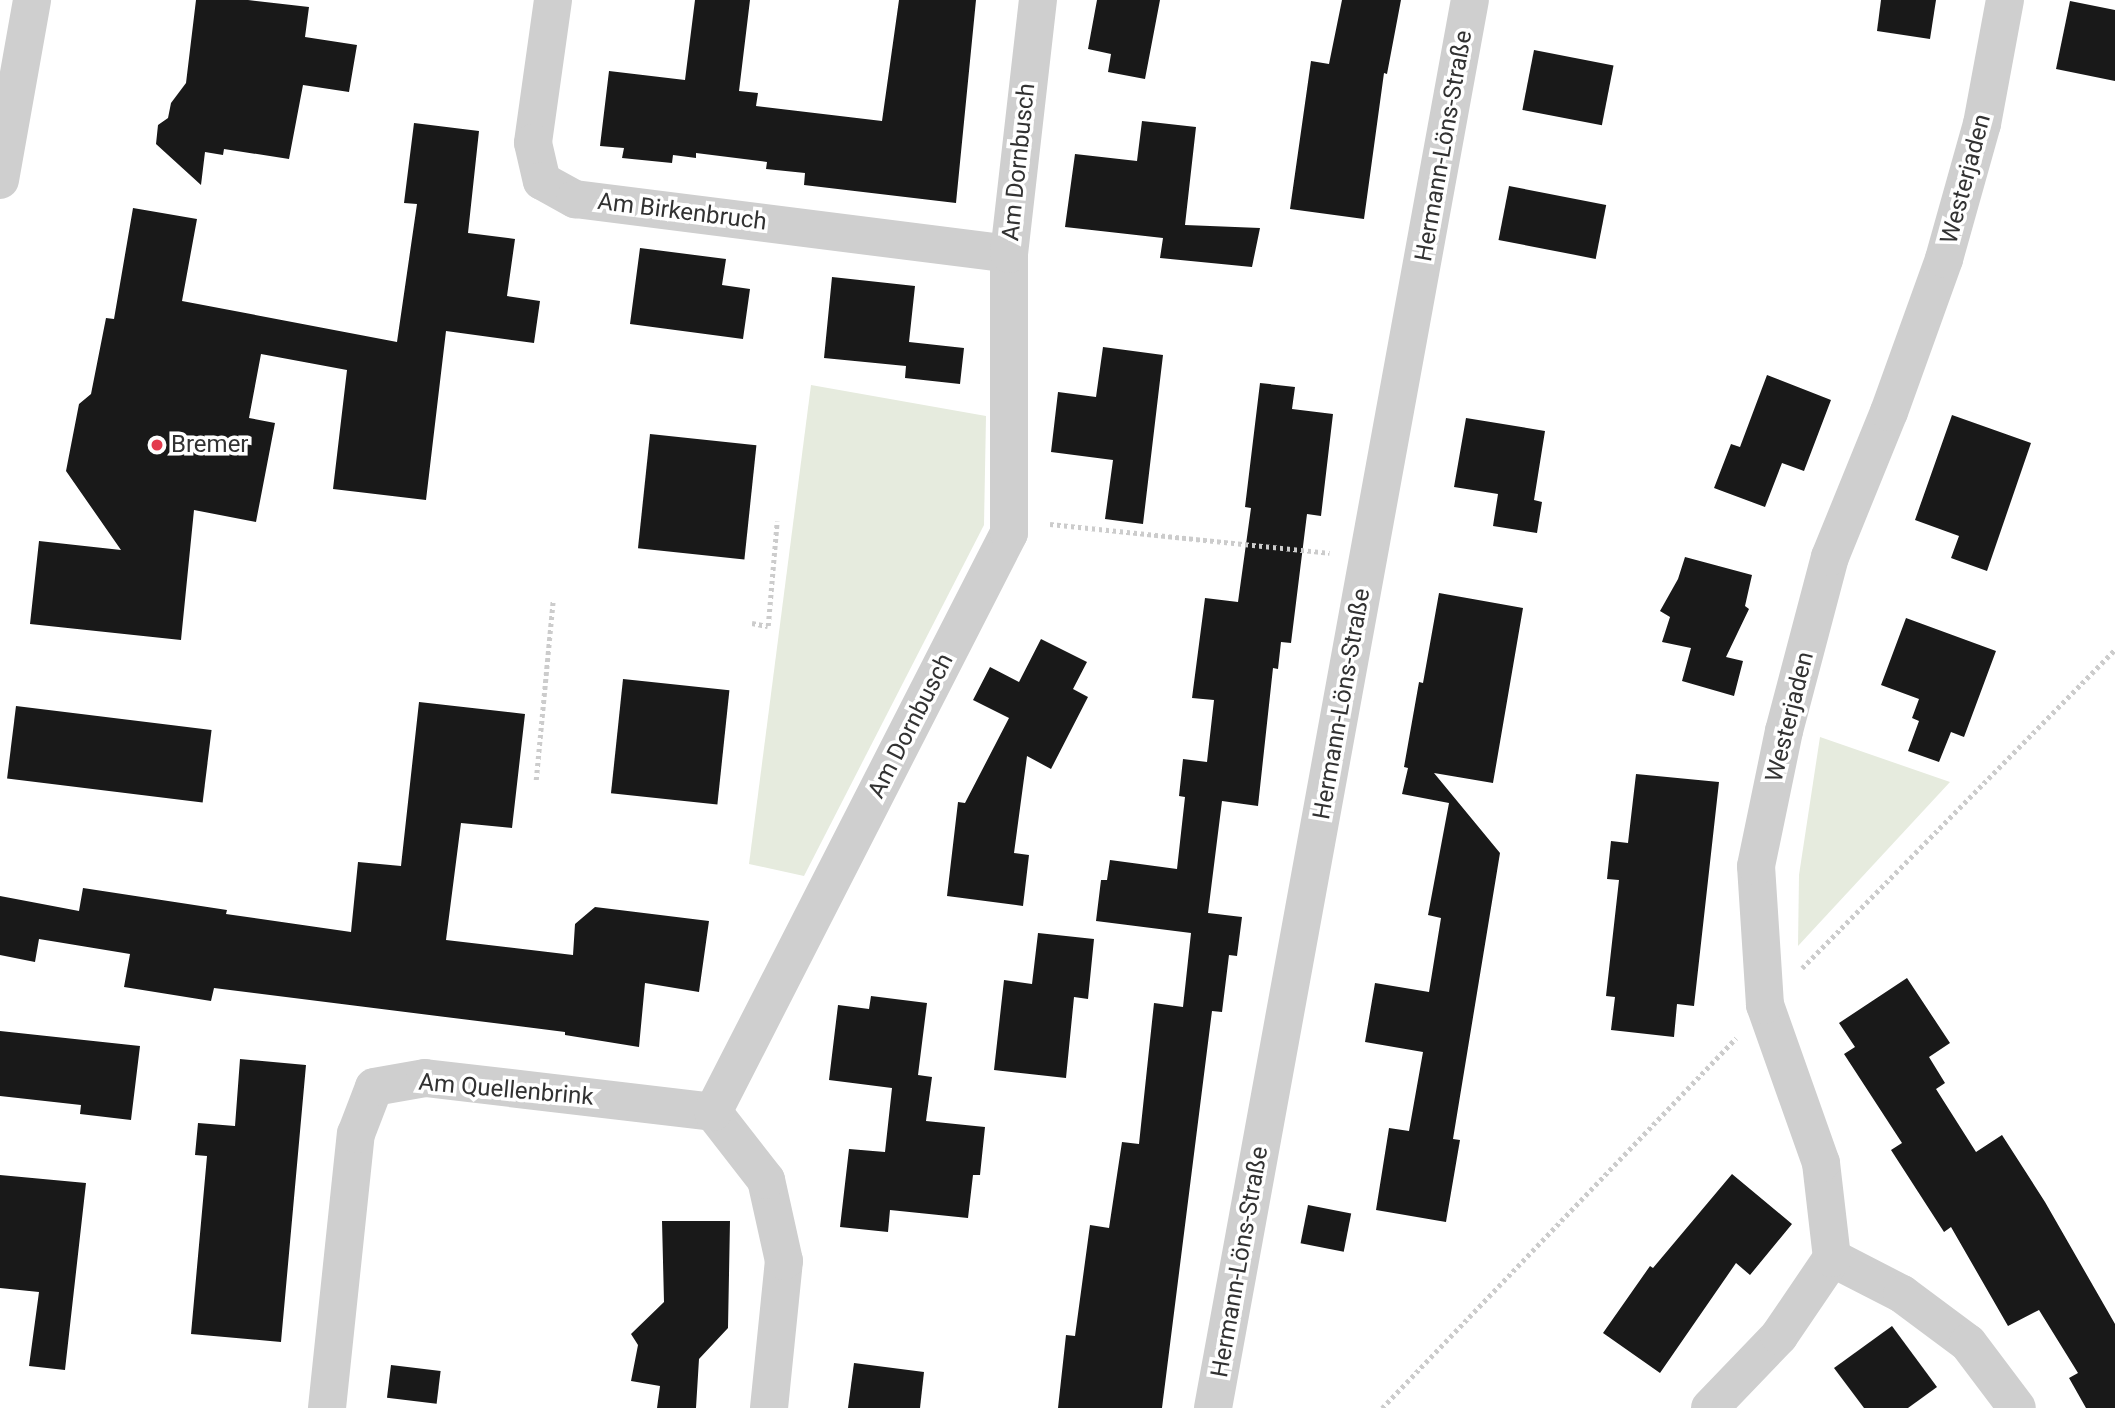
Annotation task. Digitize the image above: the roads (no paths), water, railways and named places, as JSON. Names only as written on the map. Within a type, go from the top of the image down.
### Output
[{"type":"street","points":[[0,180],[32,0]]},
{"type":"street","name":"Am Birkenbruch","points":[[553,0],[533,143],[542,181],[575,199],[1009,254]]},
{"type":"street","name":"Am Dornbusch","points":[[713,1112],[1009,533],[1009,254],[1038,0]]},
{"type":"street","name":"Hermann-Löns-Straße","points":[[1213,1408],[1470,0]]},
{"type":"street","name":"Westerjaden","points":[[1832,1258],[1821,1163],[1765,1006],[1756,866],[1784,731],[1830,558],[1889,412],[1944,259],[1982,124],[2005,0]]},
{"type":"street","name":"Am Quellenbrink","points":[[327,1408],[356,1134],[374,1087],[425,1078],[713,1112]]},
{"type":"street","points":[[713,1112],[766,1180],[784,1261],[769,1408]]},
{"type":"street","points":[[1710,1408],[1779,1336],[1832,1258],[1902,1294],[1968,1343],[2017,1408]]},
{"type":"place","name":"Bremer","points":[[157,445]]}]
